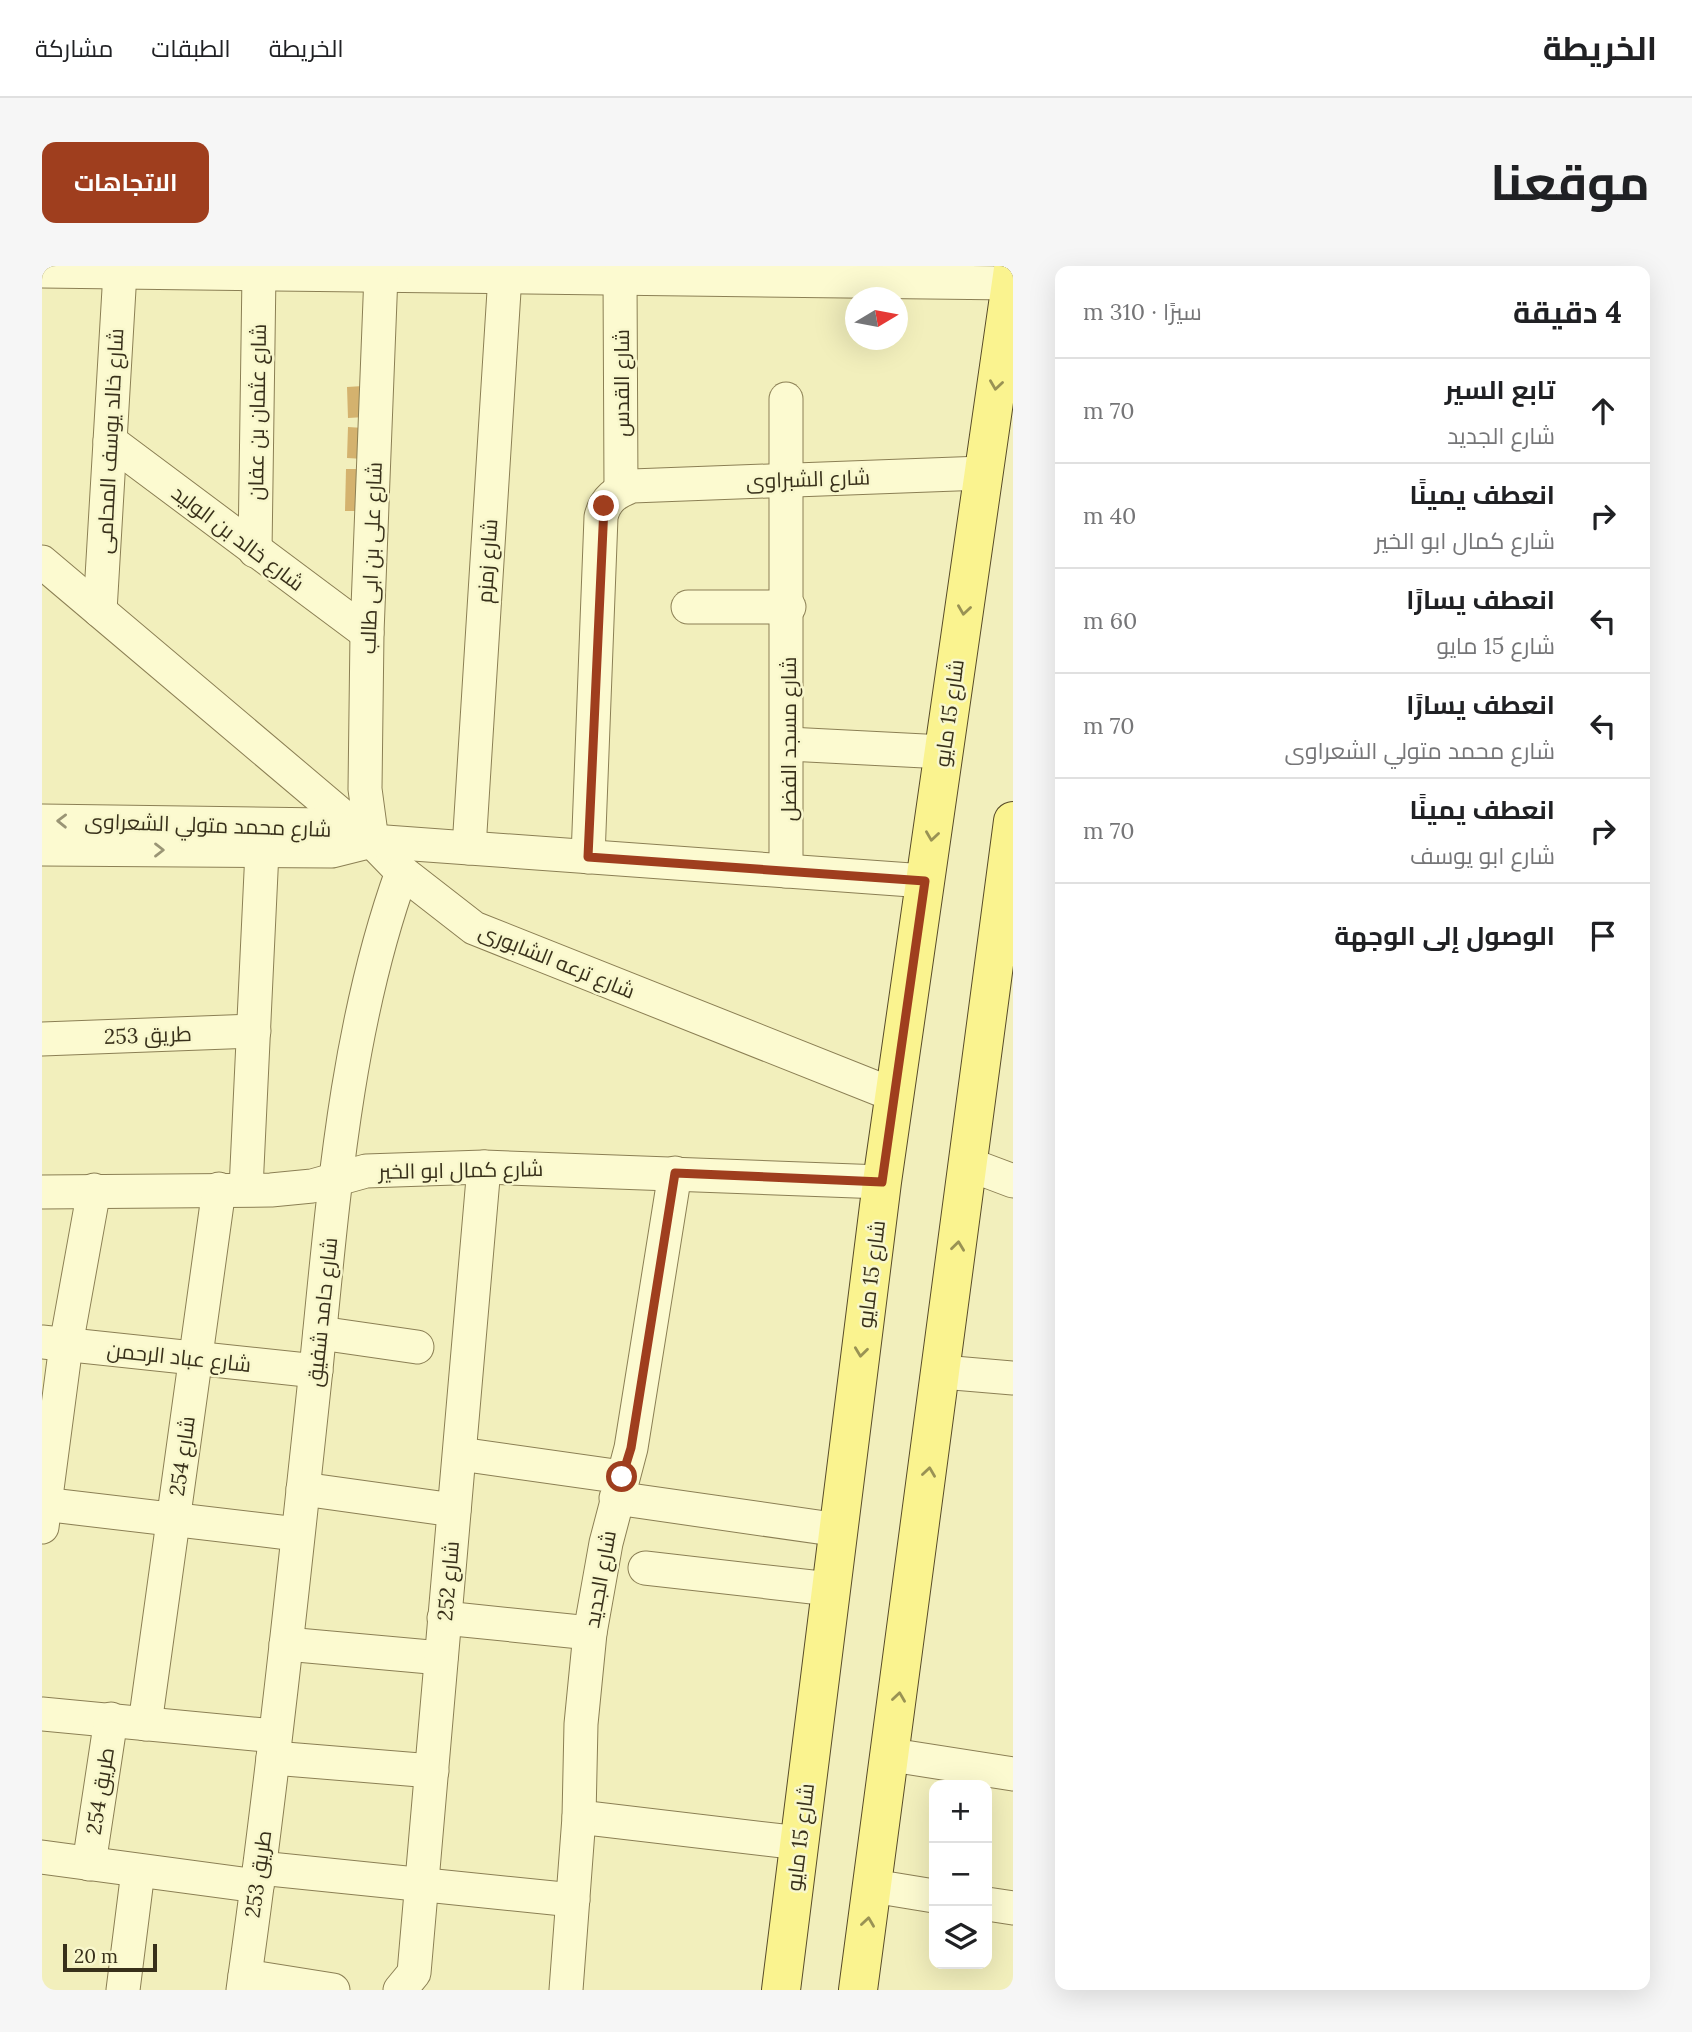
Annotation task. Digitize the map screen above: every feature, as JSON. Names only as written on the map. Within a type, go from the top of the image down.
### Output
[{"type":"main road","name":"شارع 15 مايو","points":[[781,1990],[882,1182],[1012,276]]},
{"type":"main road","points":[[858,1990],[942,1373],[1013,821]]},
{"type":"street","points":[[42,271],[81,269],[120,272],[381,274],[518,272],[620,276],[1012,276]]},
{"type":"street","name":"شارع خالد يوسف المحامى","points":[[100,611],[120,272]]},
{"type":"street","name":"شارع زمزم","points":[[469,848],[518,272]]},
{"type":"street","name":"شارع عثمان بن عفان","points":[[255,551],[260,273]]},
{"type":"street","name":"شارع على بن ابى طالب","points":[[372,841],[365,789],[367,633],[381,274]]},
{"type":"street","name":"شارع القدس","points":[[620,276],[627,488]]},
{"type":"street","name":"شارع مسجد الفضل","points":[[786,399],[789,607],[786,871]]},
{"type":"street","name":"شارع خالد بن الوليد","points":[[110,441],[367,633]]},
{"type":"street","name":"شارع الشبراوى","points":[[627,488],[788,479],[983,473]]},
{"type":"street","points":[[588,857],[601,517],[604,506],[627,488]]},
{"type":"street","name":"شارع ترعه الشابورى","points":[[47,576],[100,611],[372,841],[402,872],[474,928],[894,1096]]},
{"type":"street","points":[[688,607],[789,607]]},
{"type":"street","points":[[788,744],[944,752]]},
{"type":"street","name":"شارع محمد متولي الشعراوى","points":[[42,821],[326,825],[372,841],[925,881]]},
{"type":"street","name":"شارع محمد متولي الشعراوى","points":[[42,849],[332,851],[372,841]]},
{"type":"street","name":"شارع 254","points":[[145,1724],[195,1358],[233,1189],[254,1031],[262,850]]},
{"type":"street","name":"شارع حامد شفيق","points":[[274,1747],[337,1178],[363,1011],[380,934],[402,872]]},
{"type":"street","name":"طريق 253","points":[[42,1039],[254,1031]]},
{"type":"street","points":[[968,1164],[1013,1181]]},
{"type":"street","name":"شارع كمال ابو الخير","points":[[42,1192],[312,1186],[366,1171],[484,1167],[882,1182]]},
{"type":"street","name":"شارع 252","points":[[400,1990],[414,1973],[484,1167]]},
{"type":"street","name":"شارع الجديد","points":[[566,1990],[579,1817],[581,1724],[590,1633],[619,1487],[631,1448],[675,1173]]},
{"type":"street","points":[[94,1190],[54,1344],[43,1511],[173,1520],[297,1534]]},
{"type":"street","points":[[320,1333],[417,1347]]},
{"type":"street","name":"شارع عباد الرحمن","points":[[54,1344],[316,1371]]},
{"type":"street","points":[[942,1373],[1013,1378]]},
{"type":"street","points":[[460,1454],[839,1530]]},
{"type":"street","points":[[303,1489],[454,1510]]},
{"type":"street","points":[[645,1568],[831,1589]]},
{"type":"street","points":[[444,1618],[590,1633]]},
{"type":"street","points":[[286,1644],[441,1658]]},
{"type":"street","points":[[42,1714],[111,1719],[432,1771]]},
{"type":"street","name":"طريق 254","points":[[89,1864],[111,1719]]},
{"type":"street","name":"طريق 253","points":[[244,1983],[274,1747]]},
{"type":"street","points":[[891,1755],[1013,1774]]},
{"type":"street","points":[[579,1817],[800,1843]]},
{"type":"street","points":[[42,1857],[138,1871],[421,1884],[573,1900]]},
{"type":"street","points":[[123,1990],[138,1871]]},
{"type":"street","points":[[873,1886],[929,1895]]},
{"type":"street","points":[[992,1905],[1013,1908]]},
{"type":"street","points":[[244,1983],[333,1990]]},
{"type":"building","points":[[363,386],[365,417],[348,418],[347,387]]},
{"type":"building","points":[[348,427],[364,428],[364,459],[347,458]]},
{"type":"building","points":[[346,469],[364,469],[364,511],[345,511]]},
{"type":"route","points":[[604,506],[601,517],[588,857],[925,881],[882,1182],[675,1173],[631,1448],[622,1477]]}]
